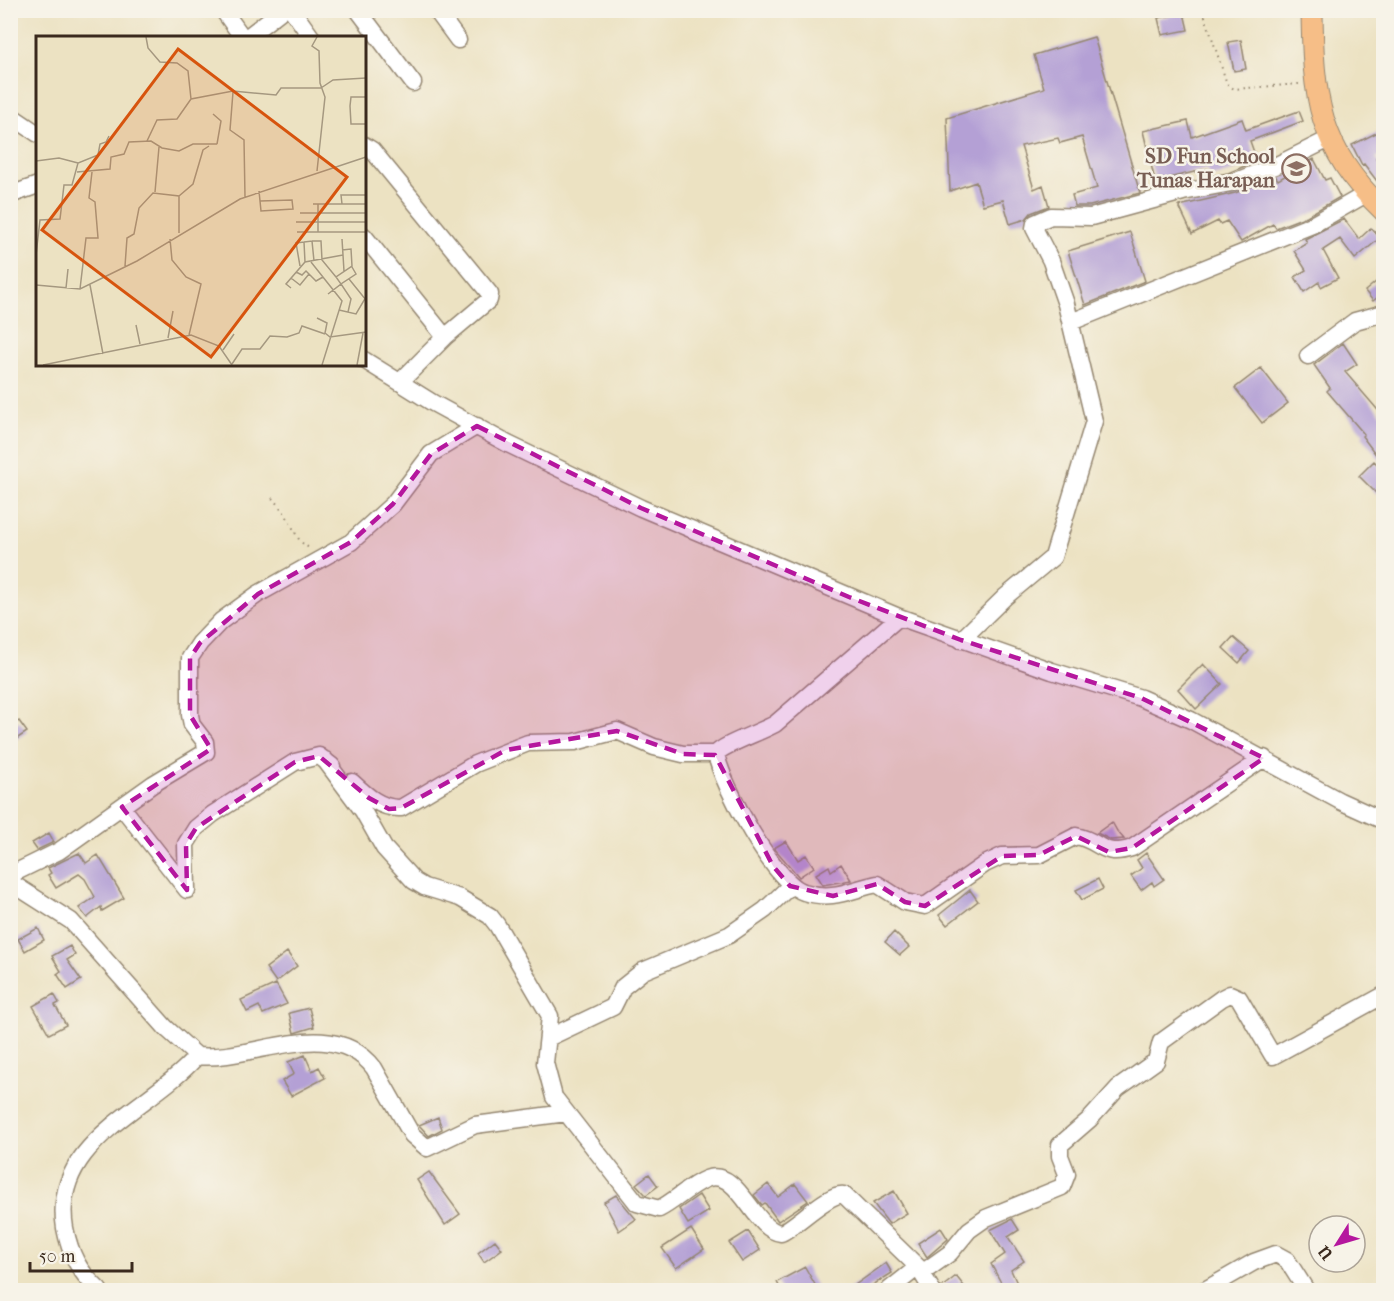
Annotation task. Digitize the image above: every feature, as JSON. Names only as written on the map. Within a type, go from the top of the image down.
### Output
[{"type":"main road","points":[[1311,10],[1314,83],[1329,139],[1366,194],[1383,211]]},
{"type":"street","points":[[223,10],[243,36]]},
{"type":"street","points":[[248,36],[282,10]]},
{"type":"street","points":[[292,10],[311,36]]},
{"type":"street","points":[[358,10],[413,83]]},
{"type":"street","points":[[436,10],[458,40]]},
{"type":"street","points":[[10,115],[36,133]]},
{"type":"street","points":[[961,640],[977,621],[1046,565],[1056,552],[1094,421],[1071,322],[1051,261],[1034,228],[1036,221],[1051,216],[1091,217],[1183,192],[1230,183],[1277,165],[1329,139]]},
{"type":"street","points":[[366,146],[372,150],[490,294],[489,300],[445,337],[400,382]]},
{"type":"street","points":[[10,195],[36,186]]},
{"type":"street","points":[[1071,322],[1312,225],[1366,194]]},
{"type":"street","points":[[366,238],[445,337]]},
{"type":"street","points":[[1308,356],[1355,321],[1383,313]]},
{"type":"street","points":[[366,361],[477,426],[641,508],[899,617],[961,640],[1141,698],[1191,720],[1341,801],[1383,821]]},
{"type":"street","points":[[10,875],[59,851],[153,784],[206,752],[206,742],[192,725],[190,715],[190,658],[200,643],[221,621],[248,601],[351,542],[379,519],[431,454],[477,426]]},
{"type":"street","points":[[122,807],[187,890],[186,844],[196,828],[213,813],[295,762],[319,756],[369,798],[389,808],[402,808],[475,764],[528,743],[575,742],[617,731],[654,747],[683,754],[716,754],[722,748],[756,735],[775,724],[899,617]]},
{"type":"street","points":[[716,754],[735,800],[772,866],[790,886],[811,894],[833,896],[877,884],[905,902],[925,906],[986,864],[1002,856],[1039,855],[1076,836],[1109,852],[1132,848],[1264,758]]},
{"type":"street","points":[[325,760],[363,811],[384,848],[414,880],[424,887],[460,898],[489,916],[497,924],[546,1007],[549,1016],[545,1063],[554,1096],[637,1203],[659,1209],[707,1179],[717,1178],[736,1189],[768,1229],[781,1233],[793,1227],[833,1196],[844,1195],[920,1270],[932,1290]]},
{"type":"street","points":[[10,882],[71,921],[166,1028],[197,1056]]},
{"type":"street","points":[[548,1038],[613,1007],[623,987],[643,971],[729,935],[765,910],[790,886]]},
{"type":"street","points":[[889,1290],[950,1253],[969,1230],[986,1218],[1062,1187],[1067,1174],[1060,1156],[1060,1145],[1090,1119],[1118,1088],[1156,1061],[1161,1042],[1222,998],[1230,994],[1239,998],[1273,1056],[1383,995]]},
{"type":"street","points":[[99,1290],[75,1263],[66,1230],[64,1209],[76,1163],[88,1146],[161,1090],[197,1056],[223,1055],[288,1042],[349,1046],[367,1059],[374,1068],[412,1135],[427,1148],[475,1125],[566,1113]]},
{"type":"street","points":[[1205,1290],[1254,1262],[1276,1254],[1282,1255],[1293,1267],[1306,1290]]},
{"type":"path","points":[[1203,10],[1223,76],[1227,84],[1234,89],[1314,83]]},
{"type":"path","points":[[272,498],[303,545],[330,554]]},
{"type":"highlighted area","points":[[477,426],[641,508],[849,597],[961,640],[1141,698],[1264,758],[1132,848],[1109,852],[1076,836],[1039,855],[1002,856],[925,906],[905,902],[877,884],[833,896],[790,886],[773,866],[715,755],[683,754],[617,731],[506,750],[401,808],[389,809],[369,798],[319,756],[295,762],[196,828],[186,844],[187,890],[122,807],[211,749],[190,715],[190,658],[200,643],[258,594],[351,542],[393,504],[431,454]]},
{"type":"building","points":[[1184,13],[1188,30],[1162,35],[1158,18]]},
{"type":"building","points":[[1094,37],[1140,193],[1090,206],[1075,206],[1072,195],[1097,188],[1082,137],[1060,143],[1058,138],[1021,146],[1034,189],[1043,185],[1049,206],[1031,213],[1026,219],[1010,224],[1003,200],[983,205],[976,182],[950,191],[947,118],[1044,88],[1034,55]]},
{"type":"building","points":[[1241,40],[1246,69],[1234,71],[1228,42]]},
{"type":"building","points":[[1299,111],[1303,121],[1250,141],[1257,161],[1228,173],[1210,176],[1207,169],[1155,181],[1143,131],[1188,121],[1192,137],[1242,119],[1246,130]]},
{"type":"building","points":[[1378,132],[1383,142],[1383,154],[1376,158],[1383,168],[1383,189],[1364,164],[1362,165],[1352,145]]},
{"type":"building","points":[[1314,159],[1325,180],[1330,178],[1340,197],[1307,216],[1276,228],[1273,224],[1241,242],[1227,221],[1220,224],[1218,221],[1192,234],[1179,206],[1235,193],[1276,177],[1278,180]]},
{"type":"building","points":[[1344,219],[1359,239],[1371,228],[1380,238],[1355,259],[1340,239],[1323,250],[1338,278],[1321,287],[1319,282],[1304,292],[1295,277],[1306,270],[1294,251],[1307,243],[1305,239]]},
{"type":"building","points":[[1130,232],[1145,281],[1085,305],[1068,251]]},
{"type":"building","points":[[1383,276],[1383,293],[1373,301],[1365,291]]},
{"type":"building","points":[[1343,343],[1357,364],[1345,372],[1383,416],[1383,464],[1362,436],[1364,434],[1327,391],[1330,388],[1314,365]]},
{"type":"building","points":[[1261,368],[1288,403],[1262,423],[1235,388]]},
{"type":"building","points":[[1374,461],[1383,470],[1383,488],[1377,494],[1359,476]]},
{"type":"building","points":[[1233,637],[1249,651],[1239,663],[1223,648]]},
{"type":"building","points":[[1203,664],[1222,684],[1196,709],[1178,689]]},
{"type":"building","points":[[19,721],[27,732],[10,743],[10,727]]},
{"type":"building","points":[[1112,822],[1124,839],[1111,840],[1097,833]]},
{"type":"building","points":[[49,833],[54,842],[37,850],[32,843]]},
{"type":"building","points":[[786,841],[798,860],[806,855],[814,867],[799,877],[774,848]]},
{"type":"building","points":[[79,853],[86,863],[98,855],[124,898],[102,911],[101,907],[87,918],[79,908],[95,897],[85,879],[79,874],[56,888],[48,875],[51,873],[48,868]]},
{"type":"building","points":[[1146,853],[1164,879],[1154,886],[1152,882],[1141,890],[1131,876],[1142,868],[1137,860]]},
{"type":"building","points":[[841,864],[851,880],[823,885],[816,874],[829,866],[831,871]]},
{"type":"building","points":[[1098,879],[1103,889],[1082,900],[1076,890]]},
{"type":"building","points":[[970,890],[978,901],[947,925],[939,915]]},
{"type":"building","points":[[38,928],[44,940],[25,951],[18,939]]},
{"type":"building","points":[[894,932],[909,947],[900,955],[885,942]]},
{"type":"building","points":[[70,946],[75,955],[67,960],[81,980],[67,989],[57,974],[61,971],[52,956]]},
{"type":"building","points":[[287,952],[297,966],[276,982],[266,968]]},
{"type":"building","points":[[276,984],[287,1004],[263,1014],[259,1006],[247,1012],[241,1000]]},
{"type":"building","points":[[54,994],[59,1003],[55,1005],[66,1025],[49,1034],[33,1006]]},
{"type":"building","points":[[309,1008],[314,1027],[294,1033],[289,1013]]},
{"type":"building","points":[[305,1055],[312,1071],[319,1067],[325,1078],[291,1096],[282,1081],[294,1074],[288,1062]]},
{"type":"building","points":[[438,1117],[442,1129],[429,1136],[419,1125]]},
{"type":"building","points":[[429,1172],[460,1214],[445,1225],[417,1180]]},
{"type":"building","points":[[649,1174],[658,1186],[646,1195],[636,1184]]},
{"type":"building","points":[[768,1184],[778,1197],[795,1184],[808,1201],[778,1221],[765,1203],[762,1205],[754,1195]]},
{"type":"building","points":[[894,1191],[907,1213],[889,1224],[873,1203]]},
{"type":"building","points":[[616,1195],[636,1219],[619,1231],[604,1202]]},
{"type":"building","points":[[699,1195],[709,1211],[688,1224],[679,1209]]},
{"type":"building","points":[[1012,1219],[1019,1230],[1008,1237],[1024,1261],[1011,1270],[1020,1290],[1005,1290],[991,1264],[1005,1254],[990,1230]]},
{"type":"building","points":[[941,1228],[948,1239],[927,1257],[918,1243]]},
{"type":"building","points":[[691,1229],[704,1249],[676,1268],[662,1248]]},
{"type":"building","points":[[748,1231],[760,1250],[742,1262],[729,1243]]},
{"type":"building","points":[[495,1240],[502,1249],[484,1262],[478,1253]]},
{"type":"building","points":[[886,1263],[892,1273],[865,1290],[848,1290]]},
{"type":"building","points":[[805,1267],[818,1290],[781,1290],[777,1282]]},
{"type":"building","points":[[956,1276],[967,1290],[942,1290],[942,1287]]},
{"type":"place","name":"SD Fun School Tunas Harapan","points":[[1296,168]]}]
